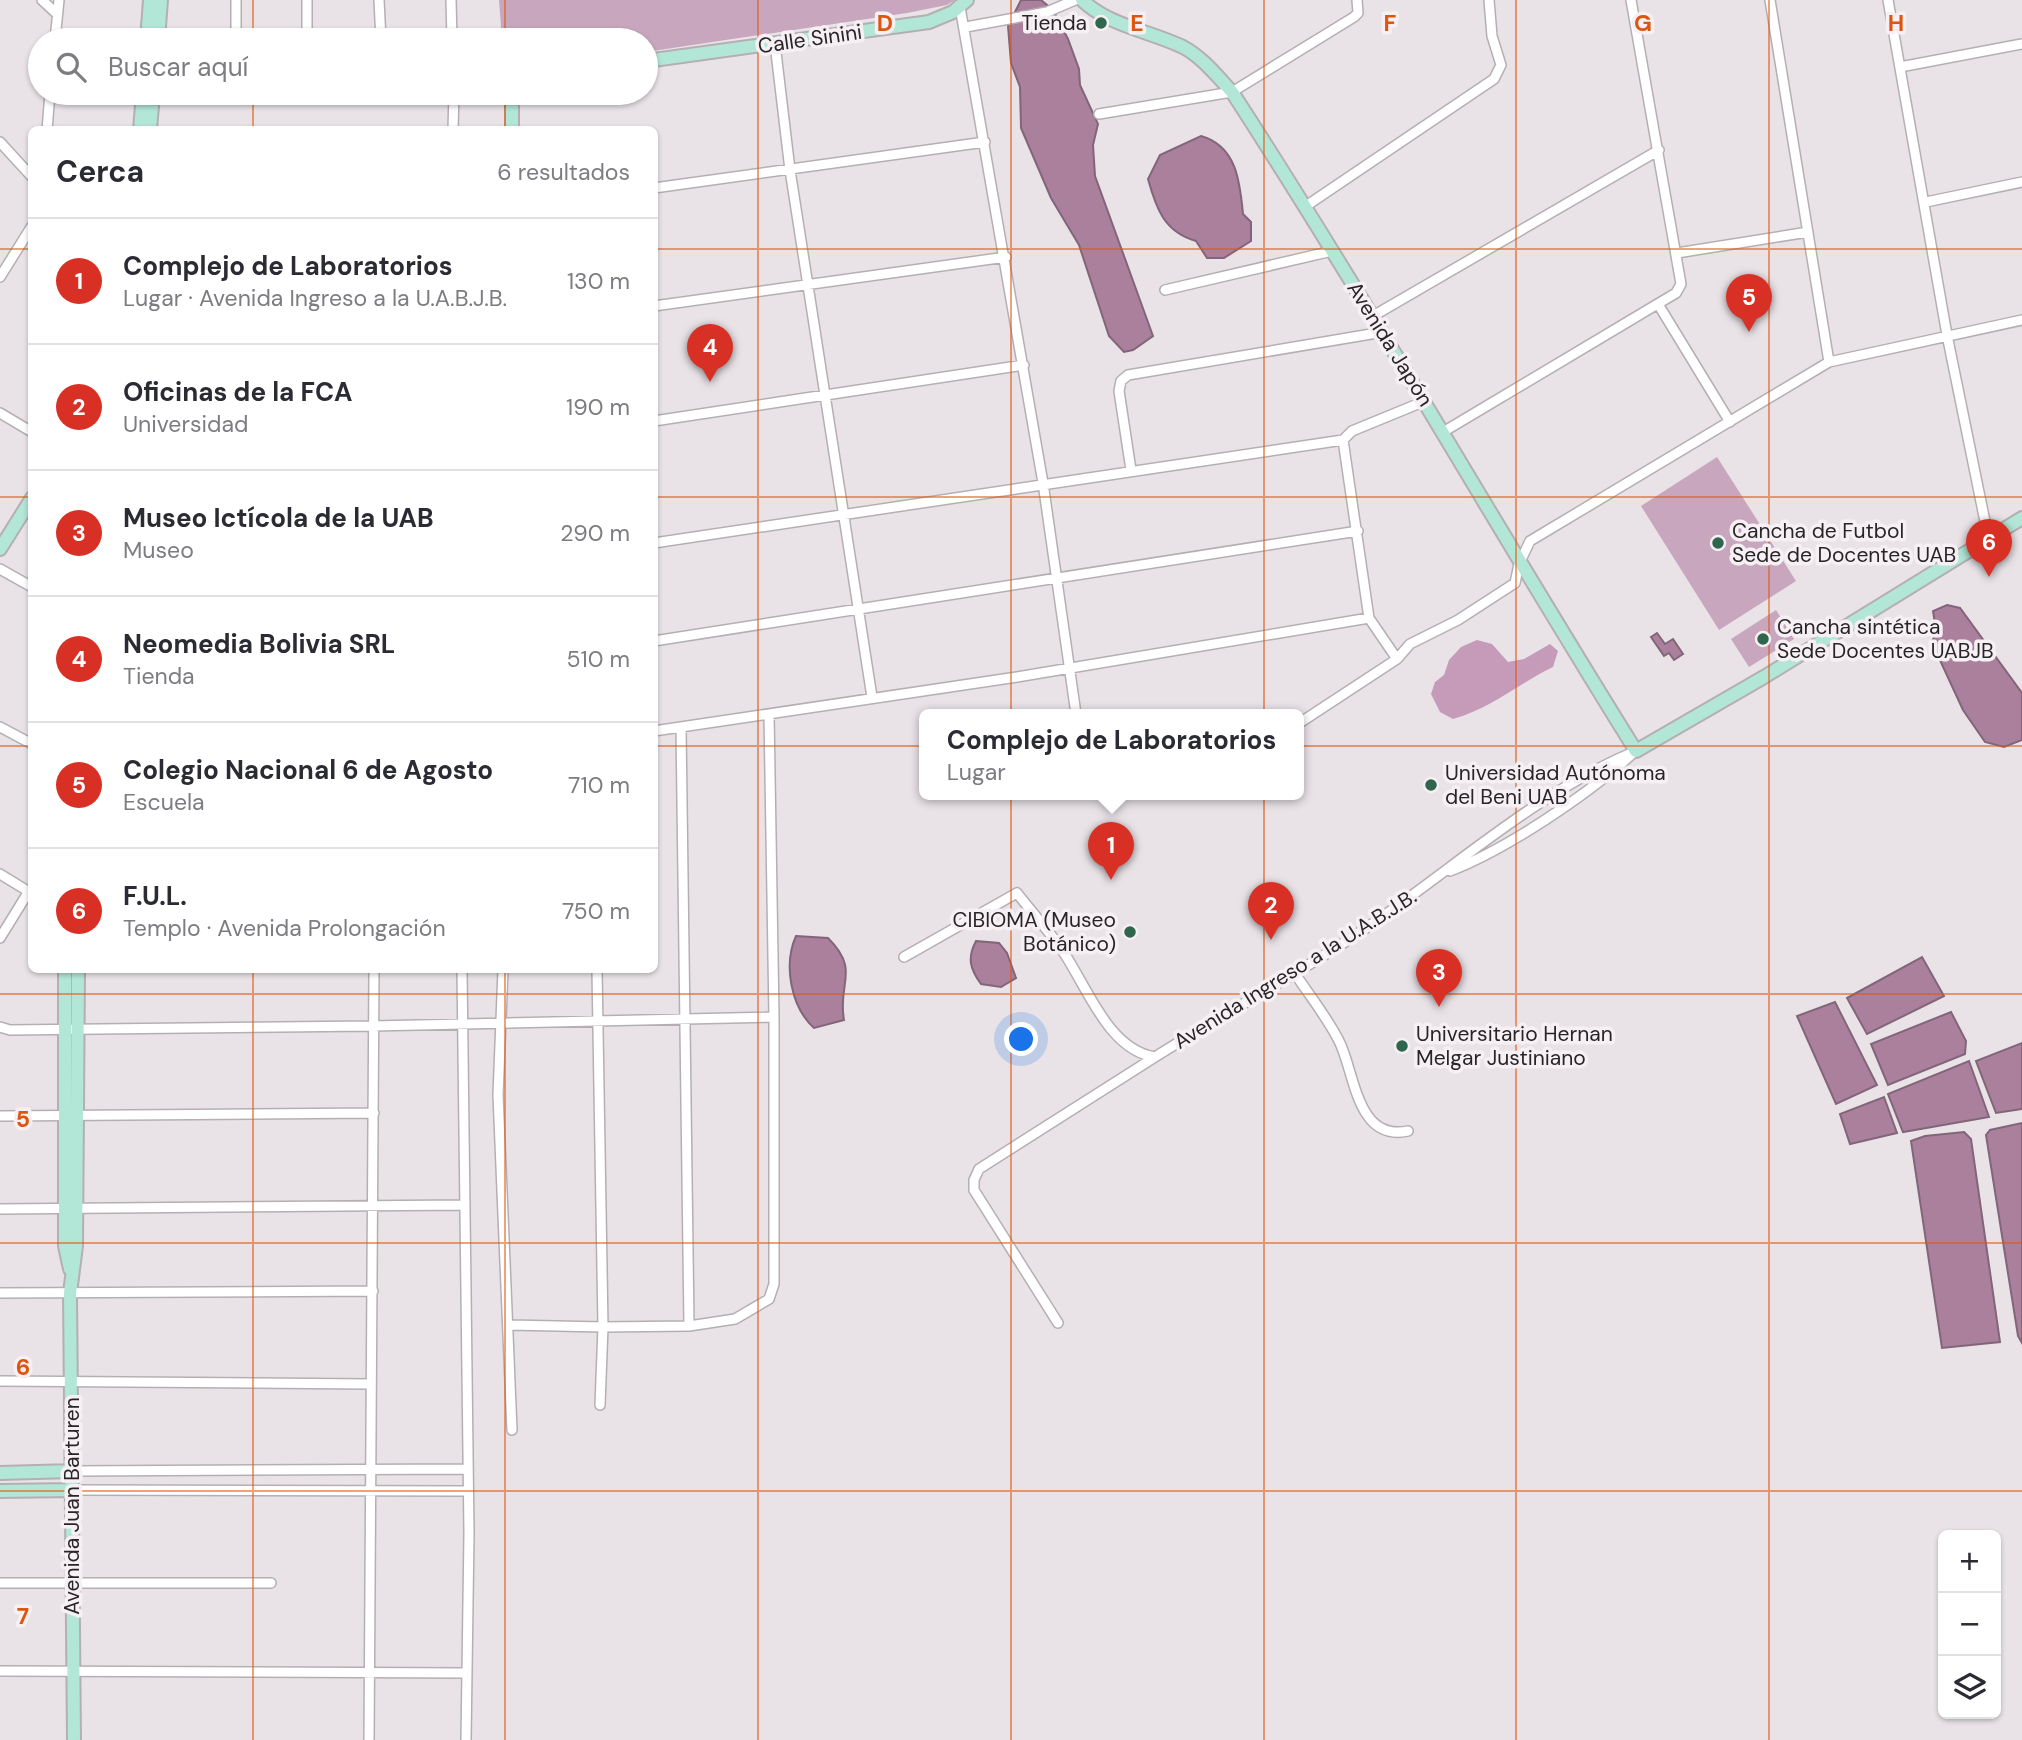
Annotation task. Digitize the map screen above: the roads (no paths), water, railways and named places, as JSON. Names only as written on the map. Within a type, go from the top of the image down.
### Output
[{"type":"street","points":[[43,0],[57,14]]},
{"type":"street","points":[[56,28],[59,0]]},
{"type":"street","points":[[148,28],[150,0]]},
{"type":"street","points":[[159,28],[161,0]]},
{"type":"street","points":[[236,0],[236,28]]},
{"type":"street","points":[[307,0],[307,28]]},
{"type":"street","points":[[379,0],[380,28]]},
{"type":"street","points":[[452,0],[453,28]]},
{"type":"street","points":[[966,27],[1047,12],[1075,0]]},
{"type":"street","name":"Avenida Japón","points":[[1082,0],[1101,13],[1184,48],[1205,62],[1232,92],[1307,206],[1425,401],[1519,564],[1636,751]]},
{"type":"street","points":[[1100,114],[1232,92],[1354,17],[1358,13],[1357,0]]},
{"type":"street","points":[[1307,206],[1494,79],[1501,65],[1492,36],[1489,0]]},
{"type":"street","points":[[1443,432],[1676,293],[1681,284],[1631,0]]},
{"type":"street","points":[[1770,0],[1829,362]]},
{"type":"street","points":[[1888,0],[1926,202],[1947,335],[1989,541]]},
{"type":"street","points":[[964,4],[1043,483],[1075,709]]},
{"type":"street","name":"Calle Sinini","points":[[658,59],[929,22],[964,4]]},
{"type":"street","points":[[775,44],[790,170],[872,697]]},
{"type":"street","points":[[1900,67],[2022,44]]},
{"type":"street","points":[[47,126],[49,105]]},
{"type":"street","points":[[140,126],[142,105]]},
{"type":"street","points":[[150,126],[152,105]]},
{"type":"street","points":[[453,126],[454,105]]},
{"type":"street","points":[[512,105],[512,126]]},
{"type":"street","points":[[0,142],[28,173]]},
{"type":"street","points":[[658,187],[985,142]]},
{"type":"street","points":[[1373,317],[1659,150]]},
{"type":"street","points":[[1926,202],[2022,182]]},
{"type":"street","points":[[0,277],[3,265],[28,231]]},
{"type":"street","points":[[1677,253],[1808,232]]},
{"type":"street","points":[[1165,290],[1332,251]]},
{"type":"street","points":[[658,305],[1006,257]]},
{"type":"street","points":[[1658,304],[1730,422]]},
{"type":"street","points":[[1304,720],[1397,659],[1410,644],[1458,620],[1515,583],[1519,564],[1530,541],[1829,362],[2022,320]]},
{"type":"street","points":[[1131,470],[1119,391],[1121,381],[1128,375],[1383,332]]},
{"type":"street","points":[[658,420],[827,397],[1024,365]]},
{"type":"street","points":[[658,542],[1343,440],[1352,431],[1425,401]]},
{"type":"street","points":[[0,413],[28,430]]},
{"type":"street","points":[[1343,440],[1369,618],[1397,659]]},
{"type":"street","points":[[0,549],[28,504]]},
{"type":"street","points":[[1636,751],[1989,541],[2022,518]]},
{"type":"street","points":[[658,640],[1358,531]]},
{"type":"street","points":[[0,569],[28,585]]},
{"type":"street","points":[[658,730],[1069,668],[1369,618]]},
{"type":"street","points":[[510,1325],[688,1326],[735,1319],[769,1299],[774,1284],[774,1017],[769,713]]},
{"type":"street","points":[[0,727],[28,742]]},
{"type":"street","points":[[681,727],[688,1326]]},
{"type":"street","name":"Avenida Ingreso a la U.A.B.J.B.","points":[[1445,873],[1476,861],[1596,785],[1636,751]]},
{"type":"street","name":"Avenida Ingreso a la U.A.B.J.B.","points":[[904,957],[1017,893],[1060,948],[1111,1028],[1138,1054],[1155,1056],[1366,929],[1445,873],[1469,850],[1595,768],[1636,751]]},
{"type":"street","points":[[0,874],[28,891]]},
{"type":"street","points":[[0,938],[28,895]]},
{"type":"street","points":[[1294,972],[1338,1038],[1363,1110],[1382,1129],[1389,1132],[1408,1131]]},
{"type":"street","name":"Avenida Juan Barturen","points":[[65,973],[70,1029],[70,1207],[76,1246],[70,1293],[74,1740]]},
{"type":"street","name":"Avenida Juan Barturen","points":[[70,1029],[78,973]]},
{"type":"street","points":[[369,1740],[374,973]]},
{"type":"street","points":[[462,973],[468,1469],[466,1740]]},
{"type":"street","points":[[503,973],[498,1095],[510,1325],[512,1430]]},
{"type":"street","points":[[597,973],[603,1327],[600,1405]]},
{"type":"street","points":[[0,1027],[10,1030],[462,1025],[774,1017]]},
{"type":"street","points":[[1058,1323],[974,1190],[974,1180],[979,1169],[1155,1056]]},
{"type":"street","points":[[0,1116],[374,1113]]},
{"type":"street","points":[[0,1209],[374,1203],[463,1205]]},
{"type":"street","points":[[0,1293],[373,1291]]},
{"type":"street","points":[[0,1381],[370,1384]]},
{"type":"street","points":[[0,1473],[468,1469]]},
{"type":"street","points":[[0,1491],[468,1491]]},
{"type":"street","points":[[0,1583],[271,1583]]},
{"type":"street","points":[[0,1671],[465,1673]]},
{"type":"place","name":"Tienda","points":[[1101,23]]},
{"type":"place","name":"Colegio Nacional 6 de Agosto","points":[[1749,332]]},
{"type":"place","name":"Neomedia Bolivia SRL","points":[[710,382]]},
{"type":"place","name":"Cancha de Futbol Sede de Docentes UAB","points":[[1718,543]]},
{"type":"place","name":"F.U.L.","points":[[1989,577]]},
{"type":"place","name":"Cancha sintética Sede Docentes UABJB","points":[[1763,639]]},
{"type":"place","name":"Universidad Autónoma del Beni UAB","points":[[1431,785]]},
{"type":"place","name":"Complejo de Laboratorios","points":[[1111,880]]},
{"type":"place","name":"CIBIOMA (Museo Botánico)","points":[[1130,932]]},
{"type":"place","name":"Oficinas de la FCA","points":[[1271,940]]},
{"type":"place","name":"Museo Ictícola de la UAB","points":[[1439,1007]]},
{"type":"place","name":"Universitario Hernan Melgar Justiniano","points":[[1402,1046]]}]
